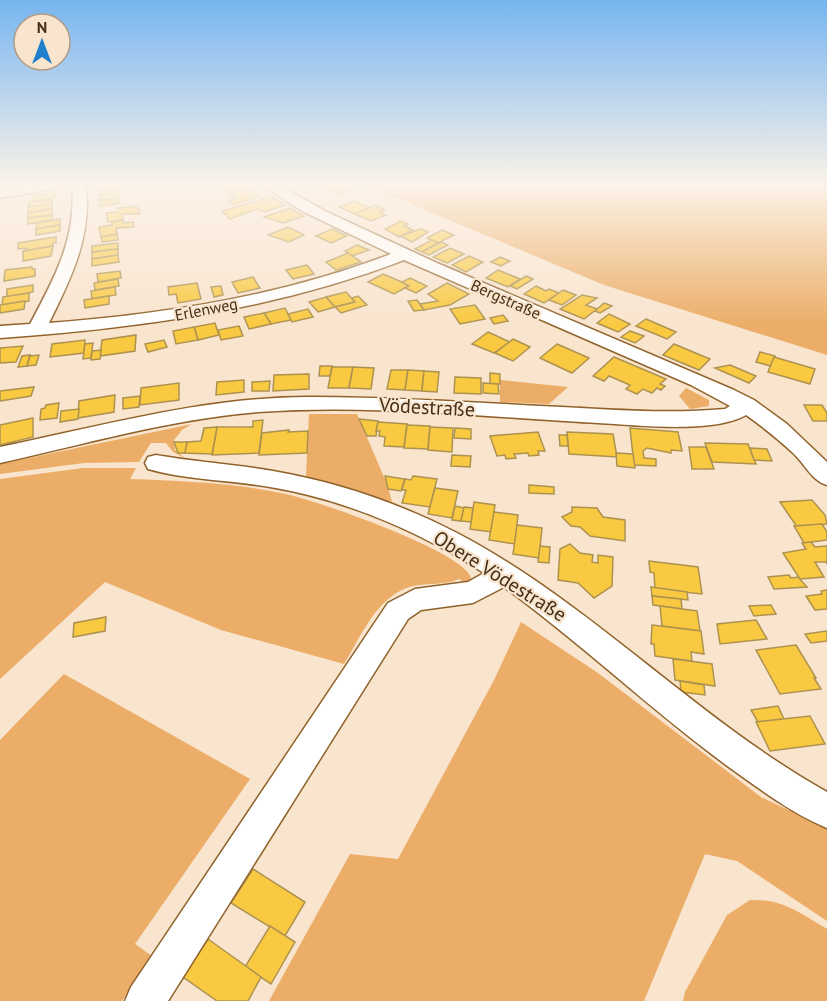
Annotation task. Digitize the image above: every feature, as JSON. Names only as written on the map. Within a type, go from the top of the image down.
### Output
[{"type":"street","points":[[36,330],[75,247],[78,232]]},
{"type":"street","name":"Bergstraße","points":[[358,232],[605,342],[718,388],[747,405]]},
{"type":"street","name":"Erlenweg","points":[[0,332],[158,317],[261,298],[363,271],[405,254]]},
{"type":"street","name":"Vödestraße","points":[[0,455],[171,418],[256,406],[356,404],[678,420],[730,415],[747,405]]},
{"type":"street","points":[[747,405],[786,431],[827,477]]},
{"type":"street","name":"Obere Vödestraße","points":[[156,463],[274,479],[355,499],[449,540],[538,596],[729,747],[827,811]]},
{"type":"street","points":[[145,1001],[398,611],[415,600],[473,592],[504,574]]},
{"type":"shaded area","points":[[477,232],[827,232],[827,355],[604,285]]},
{"type":"shaded area","points":[[500,380],[568,387],[549,404],[500,402]]},
{"type":"shaded area","points":[[686,388],[709,400],[709,406],[690,409],[679,396]]},
{"type":"shaded area","points":[[309,414],[357,414],[387,484],[392,502],[306,476]]},
{"type":"shaded area","points":[[192,424],[182,430],[174,440],[175,450],[185,458],[173,452],[166,443],[151,443],[139,462],[84,463],[0,474],[0,464]]},
{"type":"shaded area","points":[[83,468],[136,468],[130,479],[230,485],[290,495],[359,517],[419,542],[463,567],[471,578],[467,584],[459,579],[413,586],[400,591],[380,607],[344,664],[221,630],[105,582],[0,679],[0,479]]},
{"type":"shaded area","points":[[521,622],[598,673],[761,797],[827,828],[827,921],[737,861],[705,854],[644,1001],[269,1001],[350,854],[398,859],[494,680]]},
{"type":"shaded area","points":[[64,674],[250,779],[135,944],[152,956],[122,1001],[0,1001],[0,740]]},
{"type":"shaded area","points":[[750,900],[762,900],[782,905],[827,929],[827,1001],[683,1001],[685,992],[727,915]]},
{"type":"building","points":[[36,232],[56,232],[36,235]]},
{"type":"building","points":[[100,232],[117,232],[117,234],[101,237]]},
{"type":"building","points":[[276,232],[297,232],[304,235],[289,242],[268,235]]},
{"type":"building","points":[[326,232],[338,232],[347,236],[331,243],[316,236]]},
{"type":"building","points":[[390,232],[410,232],[399,237]]},
{"type":"building","points":[[413,232],[428,232],[412,242],[400,236]]},
{"type":"building","points":[[439,232],[454,235],[438,243],[427,238]]},
{"type":"building","points":[[117,234],[118,240],[102,242],[101,237]]},
{"type":"building","points":[[56,237],[56,243],[53,243],[53,246],[26,251],[26,248],[18,249],[18,243]]},
{"type":"building","points":[[432,240],[438,243],[422,252],[415,249]]},
{"type":"building","points":[[441,242],[448,245],[429,255],[422,252]]},
{"type":"building","points":[[118,243],[118,249],[92,252],[92,246]]},
{"type":"building","points":[[357,245],[369,250],[352,256],[345,251]]},
{"type":"building","points":[[53,246],[51,256],[23,261],[23,251]]},
{"type":"building","points":[[450,248],[464,254],[447,263],[433,257]]},
{"type":"building","points":[[118,249],[118,255],[92,259],[92,252]]},
{"type":"building","points":[[348,253],[361,262],[336,270],[326,262]]},
{"type":"building","points":[[118,255],[119,262],[92,266],[92,259]]},
{"type":"building","points":[[469,256],[483,262],[466,272],[452,265]]},
{"type":"building","points":[[500,257],[510,261],[501,266],[491,262]]},
{"type":"building","points":[[307,265],[314,274],[293,279],[286,270]]},
{"type":"building","points":[[32,267],[35,269],[35,276],[4,281],[5,270]]},
{"type":"building","points":[[498,270],[520,279],[508,287],[486,278]]},
{"type":"building","points":[[120,271],[121,278],[98,282],[97,274]]},
{"type":"building","points":[[383,274],[409,286],[394,294],[368,282]]},
{"type":"building","points":[[526,276],[533,279],[517,289],[510,286]]},
{"type":"building","points":[[253,277],[260,288],[238,293],[232,282]]},
{"type":"building","points":[[410,278],[427,286],[416,293],[405,288],[409,286],[402,282]]},
{"type":"building","points":[[118,279],[119,286],[95,290],[94,283]]},
{"type":"building","points":[[197,283],[201,299],[178,303],[176,294],[169,295],[168,287]]},
{"type":"building","points":[[447,283],[469,294],[450,305],[424,310],[420,304],[438,301],[428,294]]},
{"type":"building","points":[[33,285],[33,292],[7,297],[7,289]]},
{"type":"building","points":[[221,286],[223,295],[214,297],[211,287]]},
{"type":"building","points":[[536,286],[546,291],[549,289],[559,293],[544,303],[524,294]]},
{"type":"building","points":[[115,287],[116,295],[92,299],[91,291]]},
{"type":"building","points":[[563,290],[576,295],[562,305],[549,300]]},
{"type":"building","points":[[346,292],[355,302],[335,307],[326,297]]},
{"type":"building","points":[[29,293],[29,301],[2,305],[3,297]]},
{"type":"building","points":[[582,295],[597,298],[586,305],[597,309],[584,319],[560,309]]},
{"type":"building","points":[[109,296],[109,304],[85,308],[84,300]]},
{"type":"building","points":[[358,296],[367,305],[341,313],[335,307],[355,302],[352,298]]},
{"type":"building","points":[[326,297],[335,307],[318,312],[309,302]]},
{"type":"building","points":[[417,300],[424,310],[414,311],[408,301]]},
{"type":"building","points":[[25,301],[24,309],[0,313],[0,305]]},
{"type":"building","points":[[604,303],[612,306],[600,313],[595,311]]},
{"type":"building","points":[[475,305],[485,319],[460,324],[450,309]]},
{"type":"building","points":[[285,308],[291,320],[271,324],[264,313]]},
{"type":"building","points":[[308,309],[313,317],[292,322],[288,314]]},
{"type":"building","points":[[264,313],[271,324],[249,329],[244,317]]},
{"type":"building","points":[[609,314],[630,324],[618,332],[597,323]]},
{"type":"building","points":[[503,315],[508,321],[494,324],[490,318]]},
{"type":"building","points":[[646,319],[676,332],[667,339],[636,326]]},
{"type":"building","points":[[215,323],[219,335],[198,340],[194,327]]},
{"type":"building","points":[[239,326],[243,336],[221,340],[218,330]]},
{"type":"building","points":[[194,327],[198,340],[176,344],[173,331]]},
{"type":"building","points":[[630,331],[644,336],[635,343],[621,337]]},
{"type":"building","points":[[488,332],[510,342],[494,353],[472,344]]},
{"type":"building","points":[[136,335],[135,351],[100,356],[102,340]]},
{"type":"building","points":[[513,339],[530,347],[513,361],[495,353]]},
{"type":"building","points":[[85,340],[84,353],[50,357],[52,344]]},
{"type":"building","points":[[164,340],[167,347],[148,352],[145,344]]},
{"type":"building","points":[[93,343],[91,358],[83,359],[85,344]]},
{"type":"building","points":[[557,344],[589,358],[572,373],[540,358]]},
{"type":"building","points":[[674,344],[710,359],[699,370],[663,355]]},
{"type":"building","points":[[23,346],[16,362],[0,363],[0,348]]},
{"type":"building","points":[[101,350],[100,359],[91,360],[92,351]]},
{"type":"building","points":[[760,352],[775,356],[771,366],[756,362]]},
{"type":"building","points":[[30,355],[27,366],[18,367],[22,356]]},
{"type":"building","points":[[39,355],[36,365],[27,366],[30,356]]},
{"type":"building","points":[[614,357],[666,379],[660,384],[665,386],[661,390],[657,388],[652,393],[643,389],[637,394],[626,389],[630,385],[609,376],[604,381],[593,376]]},
{"type":"building","points":[[774,357],[815,369],[810,384],[768,372]]},
{"type":"building","points":[[730,365],[756,376],[749,383],[715,368]]},
{"type":"building","points":[[320,366],[332,366],[330,376],[319,376]]},
{"type":"building","points":[[332,367],[353,367],[349,388],[328,388]]},
{"type":"building","points":[[353,367],[374,368],[371,389],[349,388]]},
{"type":"building","points":[[391,370],[408,370],[405,390],[387,389]]},
{"type":"building","points":[[408,370],[424,371],[422,391],[405,390]]},
{"type":"building","points":[[424,371],[439,372],[437,392],[422,391]]},
{"type":"building","points":[[490,373],[500,374],[500,384],[490,384]]},
{"type":"building","points":[[309,374],[309,389],[273,391],[274,375]]},
{"type":"building","points":[[455,377],[481,378],[481,394],[454,393]]},
{"type":"building","points":[[244,380],[244,392],[216,395],[217,382]]},
{"type":"building","points":[[270,381],[269,391],[252,391],[252,382]]},
{"type":"building","points":[[179,383],[179,400],[140,405],[141,388]]},
{"type":"building","points":[[483,383],[498,384],[499,394],[483,393]]},
{"type":"building","points":[[34,387],[31,396],[0,401],[0,391]]},
{"type":"building","points":[[115,395],[114,412],[78,418],[79,401]]},
{"type":"building","points":[[140,396],[139,407],[123,409],[123,398]]},
{"type":"building","points":[[59,403],[57,418],[40,420],[41,409],[46,405]]},
{"type":"building","points":[[804,405],[822,405],[827,413],[827,421],[813,421]]},
{"type":"building","points":[[79,409],[78,419],[60,422],[61,411]]},
{"type":"building","points":[[33,418],[33,437],[0,445],[0,425]]},
{"type":"building","points":[[359,419],[378,421],[376,436],[367,436]]},
{"type":"building","points":[[263,420],[259,453],[212,455],[217,427],[253,427],[253,421]]},
{"type":"building","points":[[378,422],[407,424],[404,447],[384,446],[385,437],[379,436],[380,431],[376,431]]},
{"type":"building","points":[[407,425],[430,426],[428,449],[404,448]]},
{"type":"building","points":[[217,427],[212,454],[184,453],[187,442],[201,441],[204,428]]},
{"type":"building","points":[[430,427],[453,428],[452,452],[428,450]]},
{"type":"building","points":[[455,428],[471,429],[471,439],[454,438]]},
{"type":"building","points":[[630,428],[678,432],[682,451],[671,450],[671,453],[647,448],[643,451],[644,458],[656,459],[656,466],[634,465]]},
{"type":"building","points":[[289,430],[288,432],[308,431],[307,453],[259,455],[262,433]]},
{"type":"building","points":[[538,432],[545,451],[538,451],[539,455],[529,456],[528,453],[514,454],[516,458],[506,459],[505,455],[497,456],[490,436]]},
{"type":"building","points":[[567,432],[613,434],[617,457],[569,454]]},
{"type":"building","points":[[559,435],[567,435],[568,446],[560,446]]},
{"type":"building","points":[[174,442],[187,442],[185,453],[178,453]]},
{"type":"building","points":[[705,443],[748,444],[756,464],[712,462]]},
{"type":"building","points":[[689,447],[706,447],[714,469],[692,469]]},
{"type":"building","points":[[750,448],[767,449],[772,461],[754,460]]},
{"type":"building","points":[[616,453],[633,454],[635,468],[617,466]]},
{"type":"building","points":[[452,455],[471,456],[470,467],[451,466]]},
{"type":"building","points":[[385,476],[405,479],[401,491],[388,489]]},
{"type":"building","points":[[413,476],[437,479],[430,507],[402,503],[406,490],[402,490],[405,479],[411,480]]},
{"type":"building","points":[[529,485],[554,487],[554,494],[529,493]]},
{"type":"building","points":[[435,488],[458,491],[452,518],[428,514]]},
{"type":"building","points":[[812,500],[825,515],[827,524],[797,527],[780,502]]},
{"type":"building","points":[[474,502],[495,505],[491,532],[470,529]]},
{"type":"building","points":[[455,506],[464,508],[461,521],[452,520]]},
{"type":"building","points":[[464,507],[473,508],[471,522],[461,521]]},
{"type":"building","points":[[572,507],[597,508],[603,517],[625,520],[625,541],[590,536],[580,527],[571,526],[562,517],[572,512]]},
{"type":"building","points":[[494,512],[518,515],[515,544],[489,540]]},
{"type":"building","points":[[822,524],[827,532],[827,540],[804,543],[794,526]]},
{"type":"building","points":[[517,525],[542,528],[539,558],[513,554]]},
{"type":"building","points":[[811,542],[815,547],[827,546],[827,564],[826,562],[815,562],[824,577],[800,579],[783,553],[806,549],[802,543]]},
{"type":"building","points":[[570,544],[580,553],[593,555],[592,562],[598,563],[598,555],[613,557],[612,586],[594,598],[578,583],[558,580],[560,549]]},
{"type":"building","points":[[540,546],[550,547],[549,563],[538,562]]},
{"type":"building","points":[[649,561],[698,567],[702,594],[655,589],[654,573],[650,572]]},
{"type":"building","points":[[789,575],[791,578],[798,577],[807,587],[774,589],[768,577]]},
{"type":"building","points":[[651,587],[687,592],[688,600],[652,596]]},
{"type":"building","points":[[827,590],[827,609],[815,610],[806,596],[822,594],[821,591]]},
{"type":"building","points":[[652,596],[681,599],[682,609],[653,605]]},
{"type":"building","points":[[771,605],[776,614],[754,616],[749,606]]},
{"type":"building","points":[[660,606],[697,611],[700,631],[662,626]]},
{"type":"building","points":[[106,617],[105,631],[73,637],[74,623]]},
{"type":"building","points":[[756,620],[767,639],[720,644],[717,624]]},
{"type":"building","points":[[652,625],[701,631],[704,654],[691,652],[692,661],[655,656],[654,644],[651,644]]},
{"type":"building","points":[[827,631],[827,641],[811,643],[805,634]]},
{"type":"building","points":[[796,645],[821,689],[780,694],[756,650]]},
{"type":"building","points":[[673,659],[712,664],[715,686],[675,680]]},
{"type":"building","points":[[680,681],[704,685],[705,695],[681,692]]},
{"type":"building","points":[[778,706],[784,719],[758,722],[751,710]]},
{"type":"building","points":[[810,716],[825,744],[770,751],[756,722]]},
{"type":"building","points":[[253,869],[305,902],[285,936],[231,903]]},
{"type":"building","points":[[270,926],[295,942],[271,984],[245,967]]},
{"type":"building","points":[[208,939],[261,977],[248,1001],[217,1001],[183,977]]}]
